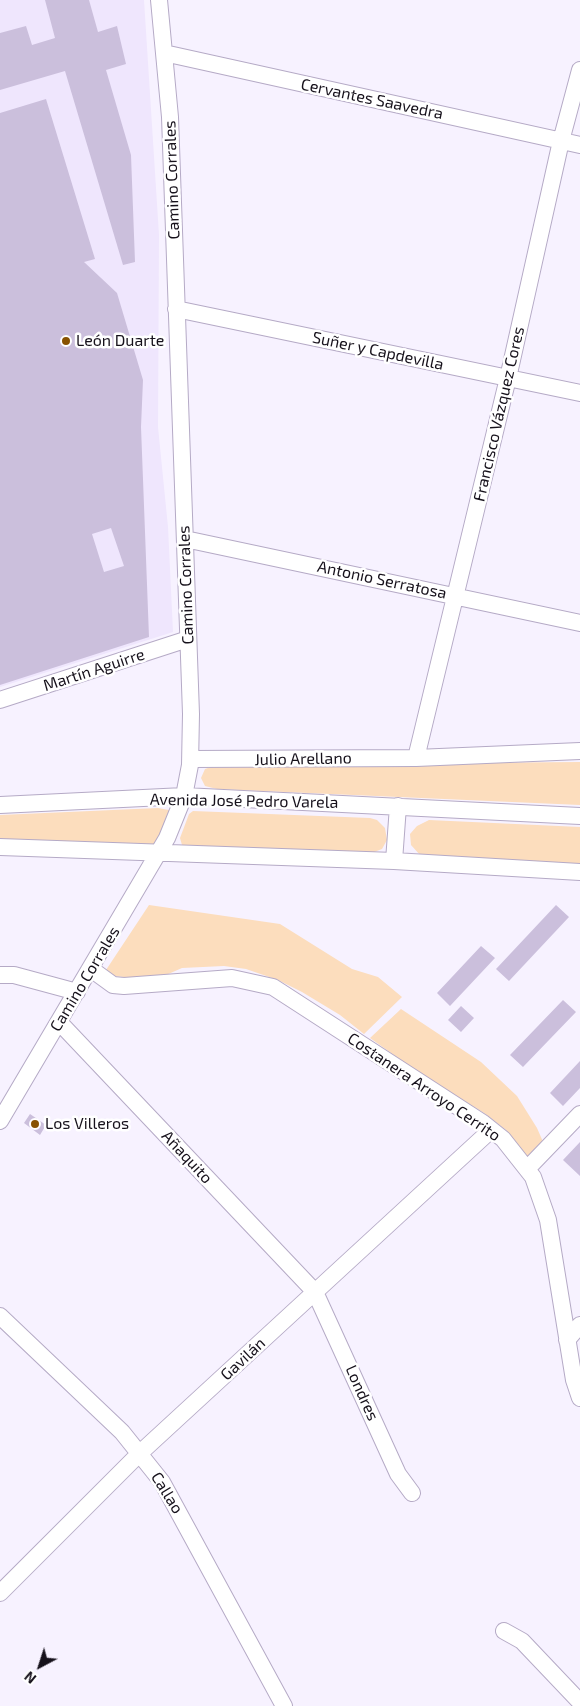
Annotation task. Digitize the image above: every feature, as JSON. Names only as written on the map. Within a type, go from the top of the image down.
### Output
[{"type":"street","name":"Camino Corrales","points":[[0,1121],[160,852],[184,796],[191,759],[170,117],[160,0]]},
{"type":"street","name":"Cervantes Saavedra","points":[[164,53],[580,145]]},
{"type":"street","name":"Francisco Vázquez Cores","points":[[416,758],[508,378],[561,141],[580,70]]},
{"type":"street","name":"Suñer y Capdevilla","points":[[176,309],[580,393]]},
{"type":"street","name":"Antonio Serratosa","points":[[185,539],[580,623]]},
{"type":"street","name":"Martín Aguirre","points":[[0,700],[188,639]]},
{"type":"street","name":"Julio Arellano","points":[[191,759],[416,758],[580,751]]},
{"type":"street","name":"Avenida José Pedro Varela","points":[[0,805],[184,796],[580,816]]},
{"type":"street","points":[[394,862],[398,806]]},
{"type":"street","points":[[0,847],[394,862],[580,872]]},
{"type":"street","name":"Costanera Arroyo Cerrito","points":[[91,969],[114,985],[124,986],[232,978],[273,987],[503,1139],[533,1177],[548,1220],[574,1380],[580,1398]]},
{"type":"street","points":[[0,974],[77,992]]},
{"type":"street","name":"Añaquito","points":[[60,1023],[314,1292]]},
{"type":"street","points":[[527,1169],[580,1114]]},
{"type":"street","name":"Gavilán","points":[[0,1593],[140,1453],[491,1130]]},
{"type":"street","name":"Londres","points":[[314,1292],[398,1474],[412,1493]]},
{"type":"street","name":"Callao","points":[[0,1316],[122,1432],[162,1482],[284,1706]]},
{"type":"street","points":[[567,1340],[580,1326]]},
{"type":"street","points":[[504,1632],[522,1641],[580,1702]]},
{"type":"shaded area","points":[[0,0],[144,0],[159,235],[158,427],[168,527],[173,632],[0,687]]},
{"type":"shaded area","points":[[580,762],[580,805],[217,789],[205,786],[201,778],[205,769],[217,765]]},
{"type":"shaded area","points":[[158,808],[169,810],[170,817],[152,847],[0,841],[0,815]]},
{"type":"shaded area","points":[[193,811],[370,818],[377,820],[385,828],[387,840],[382,849],[369,854],[182,845],[180,838],[189,814]]},
{"type":"shaded area","points":[[429,820],[580,827],[580,864],[420,855],[411,845],[410,834],[417,826]]},
{"type":"shaded area","points":[[149,905],[280,924],[352,969],[378,977],[402,997],[364,1034],[340,1015],[302,992],[278,980],[246,969],[224,966],[182,968],[166,975],[135,978],[113,976],[106,970]]},
{"type":"shaded area","points":[[401,1009],[481,1062],[517,1096],[537,1128],[544,1144],[529,1159],[506,1130],[484,1113],[419,1073],[370,1038]]},
{"type":"building","points":[[45,0],[89,0],[98,32],[117,26],[126,64],[106,70],[131,155],[135,262],[123,265],[65,71],[0,90],[0,33],[26,26],[32,45],[55,38]]},
{"type":"building","points":[[46,99],[95,259],[84,262],[117,293],[143,380],[141,427],[149,637],[0,685],[0,113]],"holes":[[[111,528],[124,566],[104,572],[92,534]]]},
{"type":"building","points":[[556,905],[569,917],[509,981],[496,969]]},
{"type":"building","points":[[481,946],[495,958],[450,1006],[437,993]]},
{"type":"building","points":[[563,1000],[576,1012],[523,1067],[510,1055]]},
{"type":"building","points":[[461,1006],[474,1018],[461,1032],[448,1020]]},
{"type":"building","points":[[580,1061],[580,1088],[563,1106],[550,1093]]},
{"type":"building","name":"Los Villeros","points":[[30,1114],[46,1125],[40,1135],[24,1123]]},
{"type":"building","points":[[580,1142],[580,1176],[563,1160]]},
{"type":"place","name":"León Duarte","points":[[66,341]]},
{"type":"place","name":"Los Villeros","points":[[35,1124]]}]
